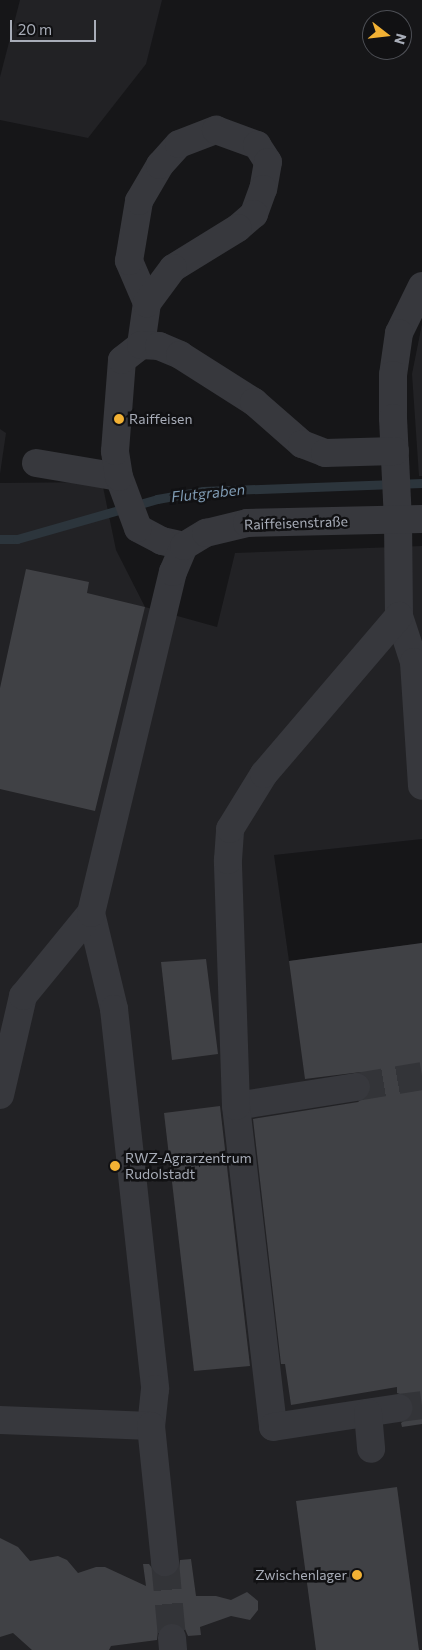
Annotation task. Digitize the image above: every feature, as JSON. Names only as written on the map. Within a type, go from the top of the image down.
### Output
[{"type":"street","points":[[0,1095],[24,996],[91,913],[166,613],[173,572],[184,546],[162,541],[138,528],[125,498],[115,451],[122,360],[140,345],[146,303],[173,268],[238,228],[254,214],[263,189],[268,162],[258,145],[216,130],[179,144],[160,165],[139,201],[129,261],[146,303]]},
{"type":"street","points":[[422,286],[400,333],[393,375],[396,471],[410,520],[399,616],[414,662],[422,786]]},
{"type":"street","points":[[140,345],[159,346],[180,355],[254,402],[302,444],[325,453],[396,471]]},
{"type":"street","points":[[36,463],[125,498]]},
{"type":"street","name":"Raiffeisenstraße","points":[[184,546],[206,533],[247,523],[410,520]]},
{"type":"street","points":[[399,616],[264,774],[230,829],[228,860],[236,1106],[273,1427],[399,1408]]},
{"type":"street","points":[[91,913],[114,1009],[155,1389],[151,1426],[165,1562]]},
{"type":"street","points":[[236,1106],[356,1087]]},
{"type":"street","points":[[368,1413],[371,1449]]},
{"type":"street","points":[[0,1420],[151,1426]]},
{"type":"shaded area","points":[[20,0],[162,0],[146,64],[88,138],[0,120],[0,77]]},
{"type":"shaded area","points":[[422,324],[422,476],[419,476],[412,374]]},
{"type":"shaded area","points":[[0,429],[6,433],[0,474]]},
{"type":"shaded area","points":[[102,482],[116,550],[145,607],[217,627],[235,553],[422,546],[422,839],[274,855],[289,961],[422,943],[422,1650],[0,1650],[0,483]]},
{"type":"building","points":[[26,569],[89,582],[87,593],[145,607],[95,811],[0,789],[0,688]]},
{"type":"building","points":[[422,943],[422,1424],[402,1427],[401,1423],[413,1414],[414,1406],[411,1398],[397,1393],[397,1387],[291,1405],[285,1364],[281,1364],[253,1119],[358,1102],[371,1092],[368,1078],[361,1072],[305,1079],[289,961]]},
{"type":"building","points":[[206,959],[218,1054],[172,1060],[161,962]]},
{"type":"building","points":[[220,1106],[250,1366],[194,1371],[164,1113]]},
{"type":"building","name":"Zwischenlager","points":[[397,1487],[419,1650],[316,1650],[296,1501]]},
{"type":"building","points":[[0,1538],[18,1547],[30,1561],[58,1556],[67,1560],[78,1573],[96,1567],[105,1567],[146,1586],[143,1564],[149,1564],[158,1576],[167,1577],[179,1569],[180,1560],[191,1559],[196,1596],[216,1596],[231,1600],[247,1592],[258,1601],[258,1610],[250,1620],[231,1616],[200,1627],[201,1635],[188,1636],[185,1629],[171,1622],[158,1631],[157,1640],[111,1646],[109,1650],[32,1650],[13,1633],[0,1637]]},
{"type":"waterway","name":"Flutgraben","points":[[0,539],[17,539],[157,499],[203,491],[422,483]]},
{"type":"tunnel","points":[[356,1087],[422,1076]]},
{"type":"tunnel","points":[[399,1408],[422,1405]]},
{"type":"tunnel","points":[[165,1562],[172,1638]]},
{"type":"place","name":"Raiffeisen","points":[[119,419]]},
{"type":"place","name":"RWZ-Agrarzentrum Rudolstadt","points":[[115,1166]]},
{"type":"place","name":"Zwischenlager","points":[[357,1575]]}]
